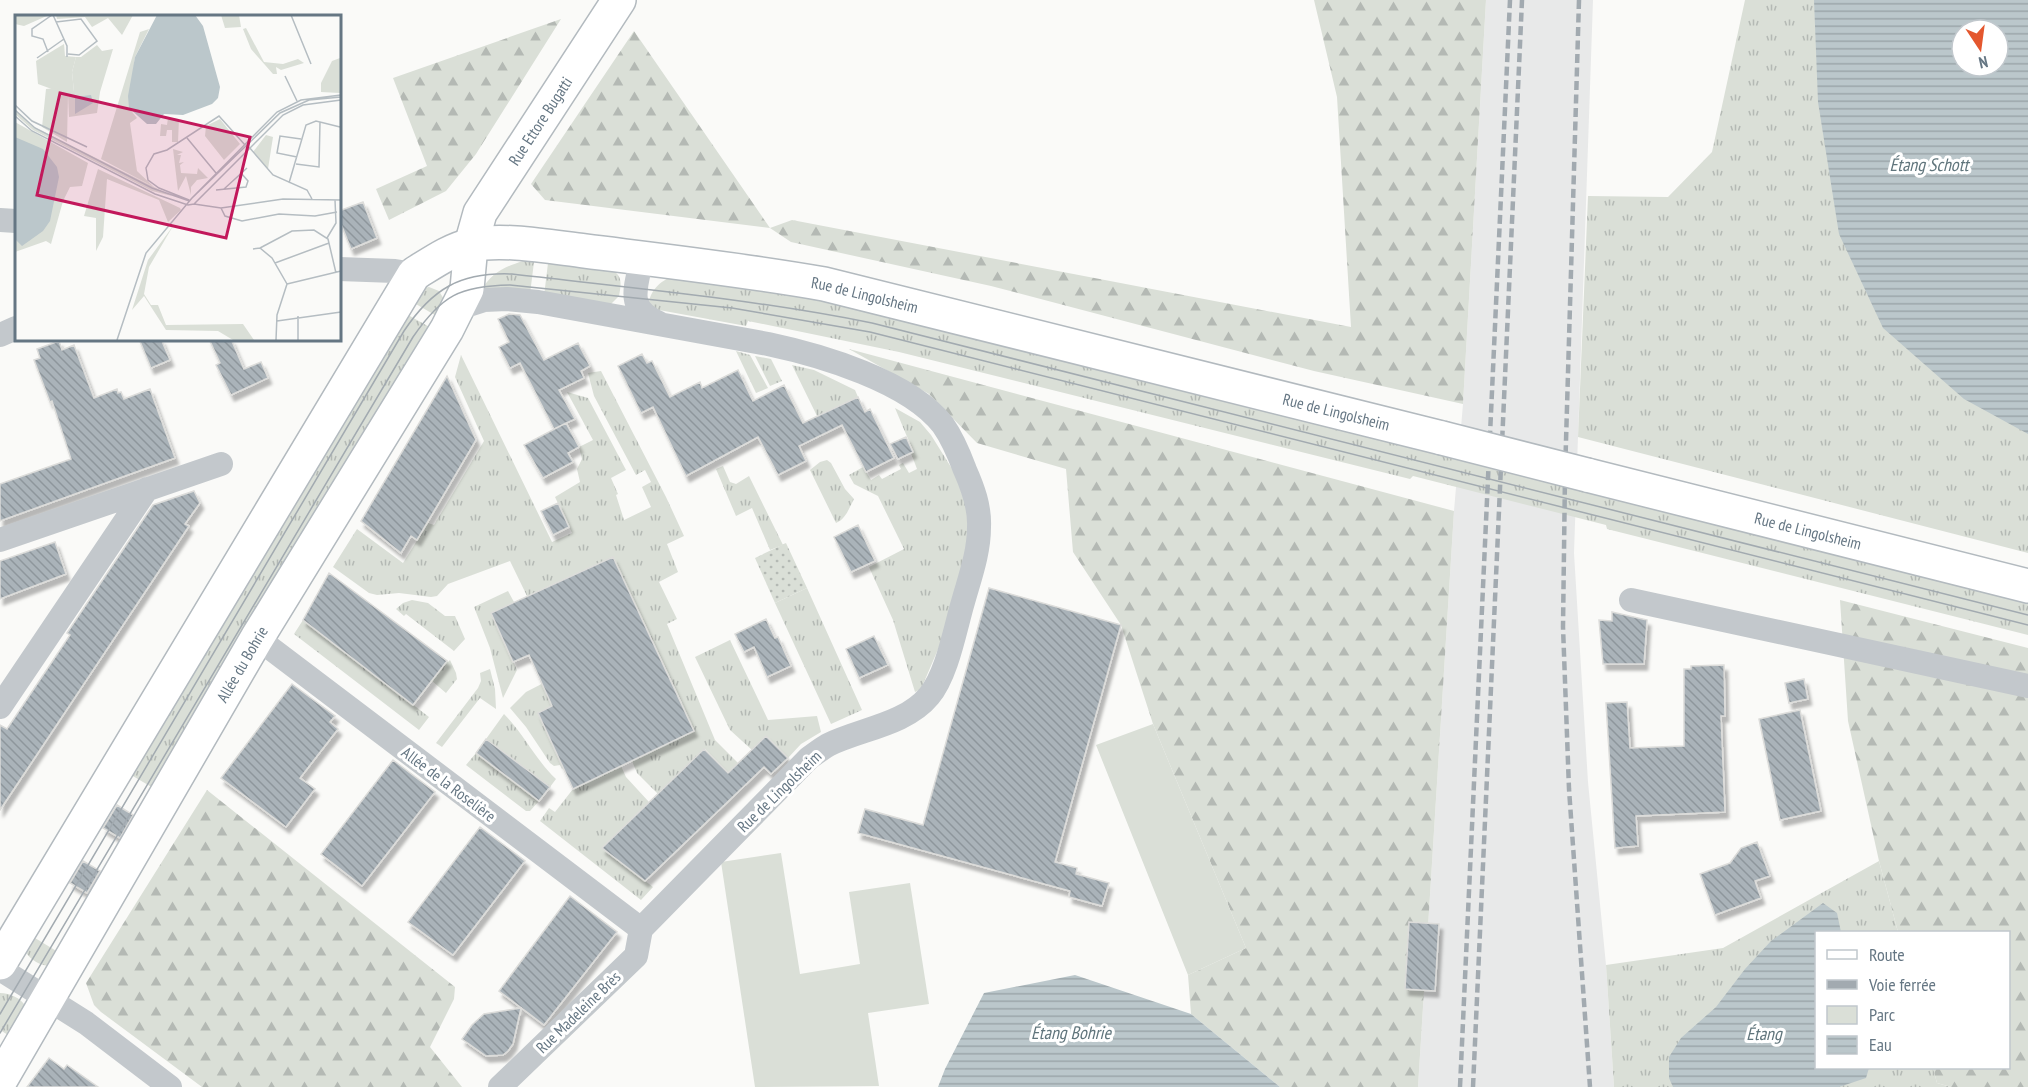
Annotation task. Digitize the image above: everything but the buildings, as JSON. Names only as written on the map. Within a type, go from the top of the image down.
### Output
[{"type":"main road","name":"Rue Ettore Bugatti","points":[[471,245],[480,213],[619,0]]},
{"type":"main road","name":"Rue de Lingolsheim","points":[[414,274],[444,256],[471,245],[507,243],[737,269],[824,284],[2028,586]]},
{"type":"main road","name":"Allée du Bohrie","points":[[0,1081],[257,638],[459,308],[467,289],[471,245]]},
{"type":"main road","points":[[0,963],[414,274]]},
{"type":"street","points":[[0,220],[15,221]]},
{"type":"street","name":"Rue de Lingolsheim","points":[[642,258],[637,288],[637,306],[643,314],[661,324]]},
{"type":"street","points":[[340,269],[414,274]]},
{"type":"street","name":"Rue de Lingolsheim","points":[[459,308],[484,300],[507,299],[800,350],[875,379],[918,402],[942,424],[957,449],[973,488],[979,525],[977,551],[942,673],[929,697],[902,717],[827,746],[809,758],[641,929]]},
{"type":"street","points":[[0,335],[15,328]]},
{"type":"street","points":[[0,540],[221,464]]},
{"type":"street","points":[[1,703],[147,489]]},
{"type":"street","points":[[1631,600],[2028,686]]},
{"type":"street","name":"Allée de la Roselière","points":[[257,638],[641,929]]},
{"type":"street","name":"Rue Madeleine Brès","points":[[500,1087],[636,956],[641,929]]},
{"type":"street","points":[[0,969],[86,1023],[170,1087]]},
{"type":"shaded area","points":[[1486,0],[1593,0],[1574,553],[1588,782],[1606,965],[1614,1087],[1418,1087],[1454,511],[1463,404]]},
{"type":"green space","points":[[1314,0],[1486,0],[1463,404],[1314,371],[991,286],[791,242],[770,228],[792,220],[1351,327],[1337,97]]},
{"type":"green space","points":[[1745,0],[2028,0],[2028,553],[1578,437],[1588,196],[1668,197],[1712,152]]},
{"type":"green space","points":[[561,19],[476,154],[446,191],[389,220],[376,189],[427,166],[393,78]]},
{"type":"green space","points":[[634,31],[770,228],[545,200],[531,184]]},
{"type":"green space","points":[[523,261],[534,262],[530,294],[481,291],[499,272]]},
{"type":"green space","points":[[548,263],[612,270],[620,278],[619,296],[611,304],[544,296]]},
{"type":"green space","points":[[671,277],[806,293],[2028,598],[2028,635],[1607,529],[1606,525],[1413,476],[1410,479],[899,352],[748,321],[746,326],[659,310],[649,306],[650,297],[656,288]]},
{"type":"green space","points":[[429,287],[439,291],[445,301],[440,318],[409,300],[423,288]]},
{"type":"green space","points":[[401,311],[433,329],[160,792],[126,772]]},
{"type":"green space","points":[[849,349],[1454,511],[1418,1087],[1280,1087],[1191,1014],[1188,975],[1246,948],[1153,724],[1121,625],[1073,552],[1066,469],[977,443],[929,394]]},
{"type":"green space","points":[[736,351],[750,355],[768,388],[756,393]]},
{"type":"green space","points":[[461,355],[552,542],[572,533],[555,497],[580,482],[577,469],[582,459],[579,447],[593,440],[567,392],[588,398],[626,470],[611,478],[618,494],[616,495],[624,520],[651,507],[642,487],[651,482],[645,470],[636,475],[594,396],[588,373],[601,371],[684,536],[667,544],[678,572],[659,582],[677,619],[667,624],[715,740],[752,777],[742,787],[705,749],[658,794],[637,773],[632,761],[694,731],[688,719],[653,736],[646,721],[682,703],[613,557],[527,596],[510,561],[448,584],[437,596],[431,597],[399,593],[377,595],[369,593],[333,567],[357,529],[403,563],[428,523],[434,525],[484,441],[455,377]]},
{"type":"green space","points":[[755,356],[771,359],[782,381],[770,386]]},
{"type":"green space","points":[[792,365],[814,370],[855,390],[858,397],[817,416]]},
{"type":"green space","points":[[895,408],[920,422],[931,435],[959,480],[966,498],[969,540],[942,640],[921,689],[915,692],[893,620],[869,567],[904,549],[878,496],[854,484],[849,475],[863,467],[871,480],[879,475],[882,479],[901,469],[899,465],[903,463],[909,473],[917,469],[911,453],[913,451]]},
{"type":"green space","points":[[827,460],[854,499],[845,516],[836,523],[810,470],[820,462]]},
{"type":"green space","points":[[723,466],[730,482],[736,484],[749,476],[783,545],[770,550],[752,508],[736,516],[716,469]]},
{"type":"green space","points":[[786,543],[807,588],[775,603],[755,558]]},
{"type":"green space","points":[[807,588],[862,710],[831,724],[775,603]]},
{"type":"green space","points":[[508,591],[514,602],[491,613],[517,670],[503,698],[490,648],[474,607]]},
{"type":"green space","points":[[412,600],[428,603],[445,616],[455,616],[465,639],[454,651],[406,614],[404,616],[396,609]]},
{"type":"green space","points":[[1840,600],[2028,648],[2028,1087],[1951,1087],[1937,1083],[1933,1069],[2010,1069],[2010,931],[1898,931],[1879,861],[1848,721]]},
{"type":"green space","points":[[303,620],[429,717],[419,730],[294,634]]},
{"type":"green space","points":[[730,640],[768,720],[817,716],[821,732],[801,744],[788,758],[766,736],[752,750],[730,730],[695,657]]},
{"type":"green space","points":[[450,660],[457,679],[446,693],[432,681]]},
{"type":"green space","points":[[490,669],[495,689],[496,709],[480,698],[442,747],[436,743],[478,688],[481,681],[480,673]]},
{"type":"green space","points":[[563,673],[596,685],[538,713],[560,761],[593,754],[562,769],[560,765],[554,766],[550,763],[510,708],[526,692]]},
{"type":"green space","points":[[504,714],[556,779],[550,787],[486,739]]},
{"type":"green space","points":[[1153,724],[1246,948],[1188,975],[1096,745]]},
{"type":"green space","points":[[476,753],[539,801],[530,811],[526,811],[466,765]]},
{"type":"green space","points":[[621,766],[626,777],[649,802],[602,848],[653,887],[641,900],[540,821],[549,808],[555,812],[573,789]]},
{"type":"green space","points":[[207,790],[455,987],[454,999],[430,1047],[462,1087],[202,1087],[94,1005],[86,983]]},
{"type":"green space","points":[[781,853],[800,974],[860,964],[849,892],[910,883],[929,1004],[868,1013],[879,1086],[755,1087],[721,862]]},
{"type":"green space","points":[[1879,861],[1898,931],[1815,931],[1815,1069],[1933,1069],[1937,1083],[1951,1087],[1614,1087],[1606,965],[1723,948]]},
{"type":"green space","points":[[30,935],[63,955],[51,966],[36,962],[25,951]]},
{"type":"green space","points":[[0,993],[15,997],[26,1007],[13,1038],[0,1030]]},
{"type":"water","name":"Étang Schott","points":[[1814,0],[2028,0],[2028,434],[1964,399],[1883,328],[1839,234],[1818,102]]},
{"type":"water","name":"Étang","points":[[1823,903],[1837,913],[1841,931],[1815,931],[1815,1069],[1869,1069],[1866,1078],[1839,1087],[1673,1087],[1669,1078],[1669,1057],[1681,1038],[1716,1007],[1745,969],[1771,941]]},
{"type":"water","name":"Étang Bohrie","points":[[1075,975],[1191,1014],[1280,1087],[938,1087],[984,993]]},
{"type":"tram line","points":[[0,1014],[404,331],[425,304],[437,294],[462,280],[477,276],[512,274],[648,289],[783,307],[872,323],[2028,615]]},
{"type":"tram line","points":[[0,1033],[413,337],[443,302],[465,291],[478,288],[510,285],[732,308],[870,332],[2028,625]]},
{"type":"railway","points":[[1460,1087],[1510,0]]},
{"type":"railway","points":[[1473,1087],[1522,0]]},
{"type":"railway","points":[[1579,0],[1565,475],[1563,627],[1569,789],[1590,1087]]}]
